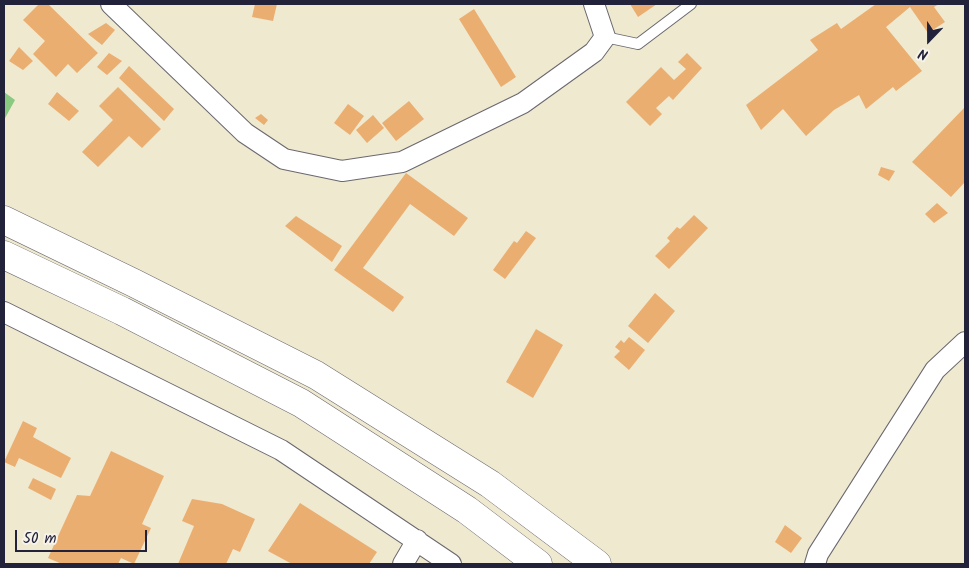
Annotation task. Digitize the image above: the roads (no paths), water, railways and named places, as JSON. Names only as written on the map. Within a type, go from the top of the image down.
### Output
[{"type":"highway","points":[[4,220],[316,375],[490,484],[597,564]]},
{"type":"highway","points":[[4,255],[122,311],[301,403],[467,510],[538,564]]},
{"type":"street","points":[[111,4],[245,133],[284,159],[342,171],[402,162],[523,103],[594,52],[605,37],[594,4]]},
{"type":"street","points":[[4,312],[281,450],[451,564]]},
{"type":"street","points":[[815,564],[818,554],[935,370],[965,342]]},
{"type":"street","points":[[403,564],[417,540]]},
{"type":"lane","points":[[605,37],[638,44],[691,4]]}]
